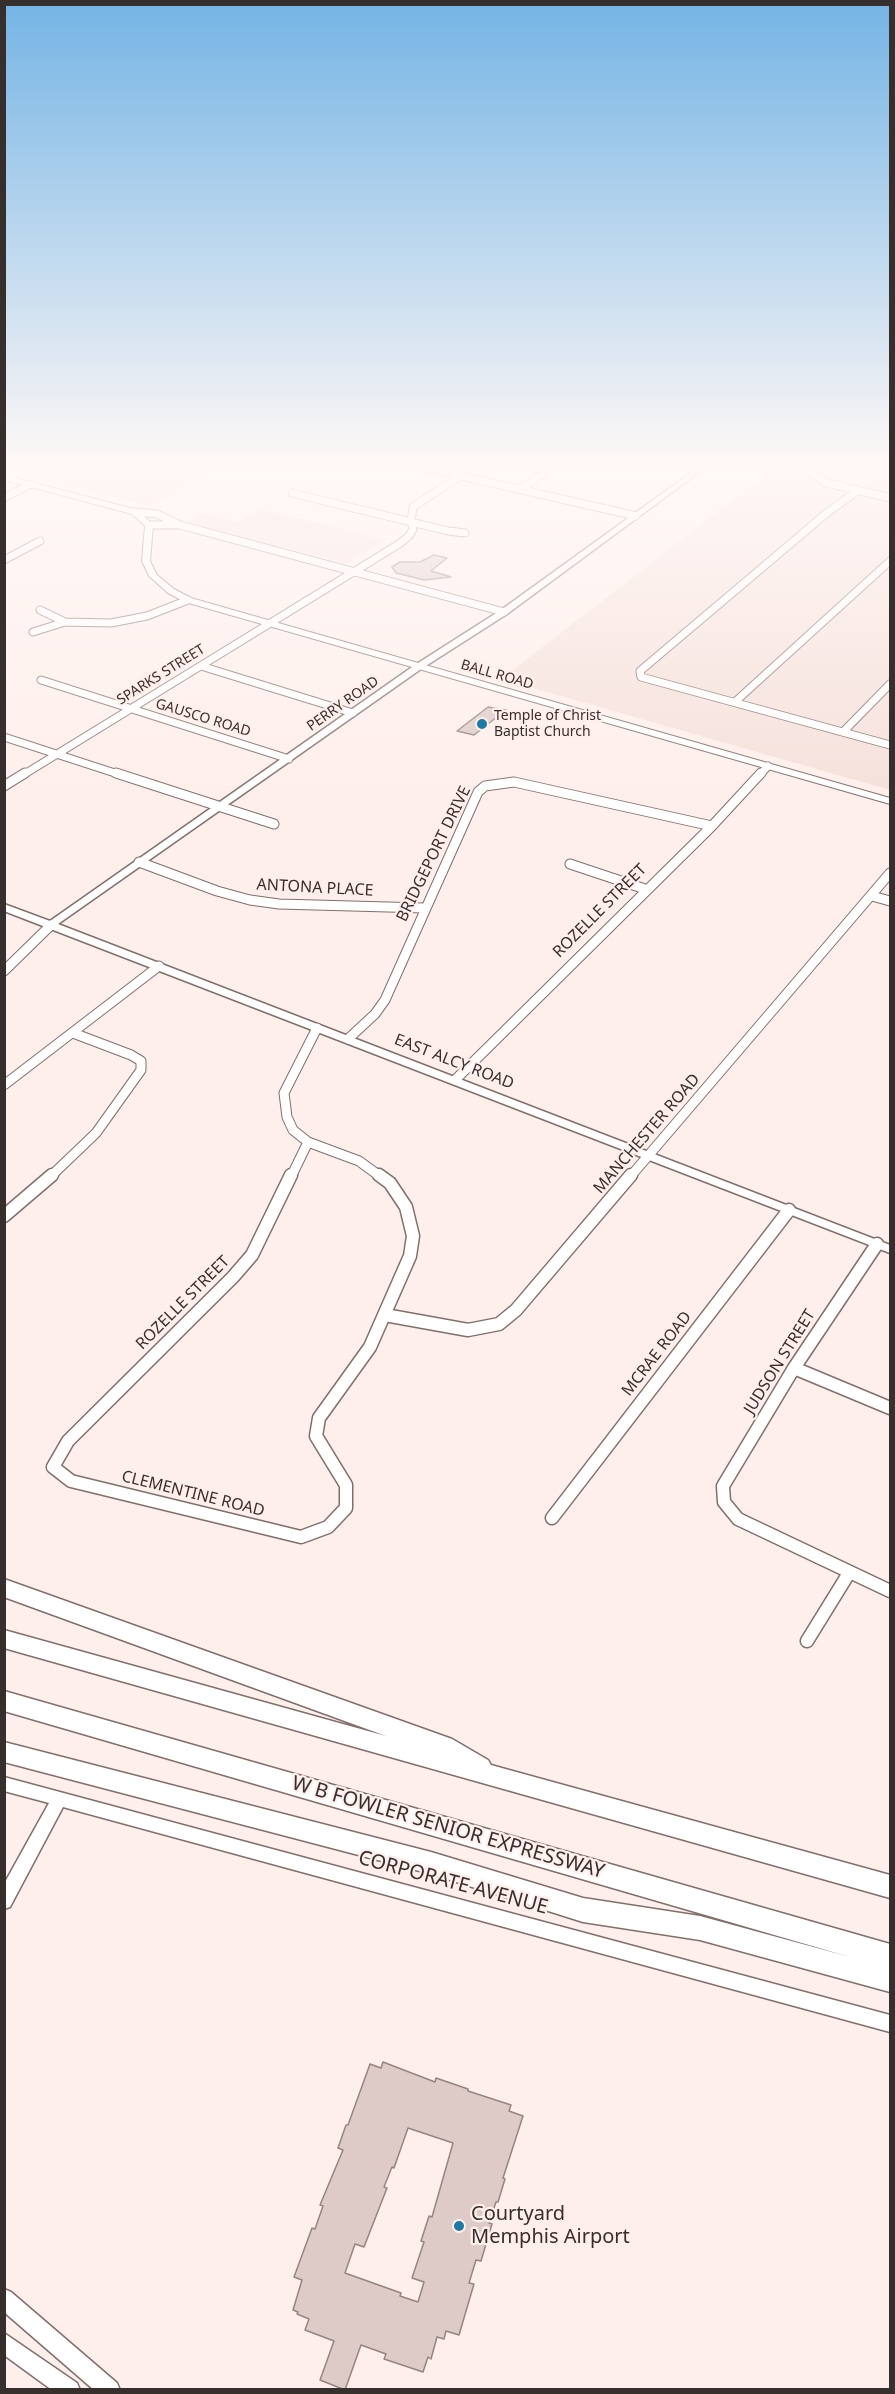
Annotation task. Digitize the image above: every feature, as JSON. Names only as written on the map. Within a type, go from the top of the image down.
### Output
[{"type":"highway","points":[[4,1588],[444,1746],[502,1780]]},
{"type":"highway","points":[[4,1639],[891,1887]]},
{"type":"highway","name":"W B FOWLER SENIOR EXPRESSWAY","points":[[4,1701],[891,1956]]},
{"type":"highway","points":[[4,1752],[431,1863],[583,1910],[700,1928],[891,1980]]},
{"type":"main road","name":"BALL ROAD","points":[[156,579],[171,591],[188,600],[891,801]]},
{"type":"street","name":"SPARKS STREET","points":[[4,786],[132,710],[341,579]]},
{"type":"street","points":[[382,579],[504,612]]},
{"type":"street","name":"PERRY ROAD","points":[[4,971],[51,925],[418,667],[504,612],[550,579]]},
{"type":"street","points":[[749,579],[639,671],[641,677],[891,745]]},
{"type":"street","points":[[736,701],[871,579]]},
{"type":"street","points":[[33,632],[64,622],[131,620],[188,600]]},
{"type":"street","points":[[40,610],[64,622]]},
{"type":"street","points":[[201,666],[353,713]]},
{"type":"street","name":"GAUSCO ROAD","points":[[40,680],[288,759]]},
{"type":"street","points":[[843,732],[891,684]]},
{"type":"street","points":[[4,737],[274,824]]},
{"type":"street","name":"ROZELLE STREET","points":[[455,1080],[645,889],[712,826],[768,766]]},
{"type":"street","name":"BRIDGEPORT DRIVE","points":[[348,1039],[375,1014],[385,1000],[424,908],[478,792],[485,786],[514,782],[712,826]]},
{"type":"street","name":"ANTONA PLACE","points":[[139,862],[217,891],[250,900],[279,904],[424,908]]},
{"type":"street","points":[[570,864],[645,889]]},
{"type":"street","name":"MANCHESTER ROAD","points":[[385,1316],[468,1330],[499,1324],[516,1310],[891,873]]},
{"type":"street","points":[[872,896],[891,901]]},
{"type":"street","name":"EAST ALCY ROAD","points":[[4,907],[891,1249]]},
{"type":"street","points":[[4,1085],[159,966]]},
{"type":"street","points":[[316,1028],[284,1093],[287,1117],[293,1130],[308,1142],[359,1161],[390,1183],[406,1206],[413,1236],[410,1256],[385,1316]]},
{"type":"street","points":[[4,1216],[68,1162],[96,1133],[141,1071],[141,1061],[131,1055],[73,1033]]},
{"type":"street","name":"ROZELLE STREET","points":[[53,1467],[68,1441],[233,1277],[252,1255],[308,1142]]},
{"type":"street","name":"MCRAE ROAD","points":[[552,1518],[789,1210]]},
{"type":"street","name":"JUDSON STREET","points":[[849,1573],[738,1519],[724,1502],[723,1486],[794,1368],[877,1244]]},
{"type":"street","name":"CLEMENTINE ROAD","points":[[53,1467],[71,1481],[301,1537],[328,1527],[346,1508],[346,1485],[316,1436],[319,1418],[370,1347],[385,1316]]},
{"type":"street","points":[[794,1368],[891,1408]]},
{"type":"street","points":[[807,1641],[849,1573],[891,1591]]},
{"type":"street","name":"CORPORATE AVENUE","points":[[4,1784],[891,2024]]},
{"type":"street","points":[[4,1902],[60,1798]]},
{"type":"street","points":[[4,2299],[110,2390]]},
{"type":"street","points":[[4,2343],[70,2390]]},
{"type":"shaded area","points":[[631,579],[890,579],[890,790],[501,679]]},
{"type":"building","name":"Temple of Christ Baptist Church","points":[[488,707],[506,710],[474,735],[457,731]]},
{"type":"building","name":"Courtyard Memphis Airport","points":[[383,2062],[435,2082],[436,2078],[511,2105],[509,2111],[523,2116],[503,2178],[505,2179],[498,2202],[496,2202],[489,2223],[492,2224],[481,2261],[476,2260],[469,2283],[474,2284],[459,2335],[446,2331],[444,2339],[437,2337],[431,2359],[428,2357],[423,2372],[384,2359],[386,2354],[361,2345],[345,2390],[320,2380],[334,2341],[305,2330],[309,2319],[293,2310],[302,2280],[294,2277],[312,2228],[315,2229],[323,2206],[320,2205],[343,2150],[338,2148],[370,2064],[381,2068]],"holes":[[[408,2128],[453,2143],[432,2217],[429,2216],[421,2241],[424,2242],[412,2278],[424,2282],[418,2302],[400,2296],[401,2293],[345,2273],[355,2244],[364,2247],[387,2188],[384,2187],[392,2167],[394,2168]]]},
{"type":"place","name":"Temple of Christ Baptist Church","points":[[482,724]]},
{"type":"place","name":"Courtyard Memphis Airport","points":[[459,2226]]}]
